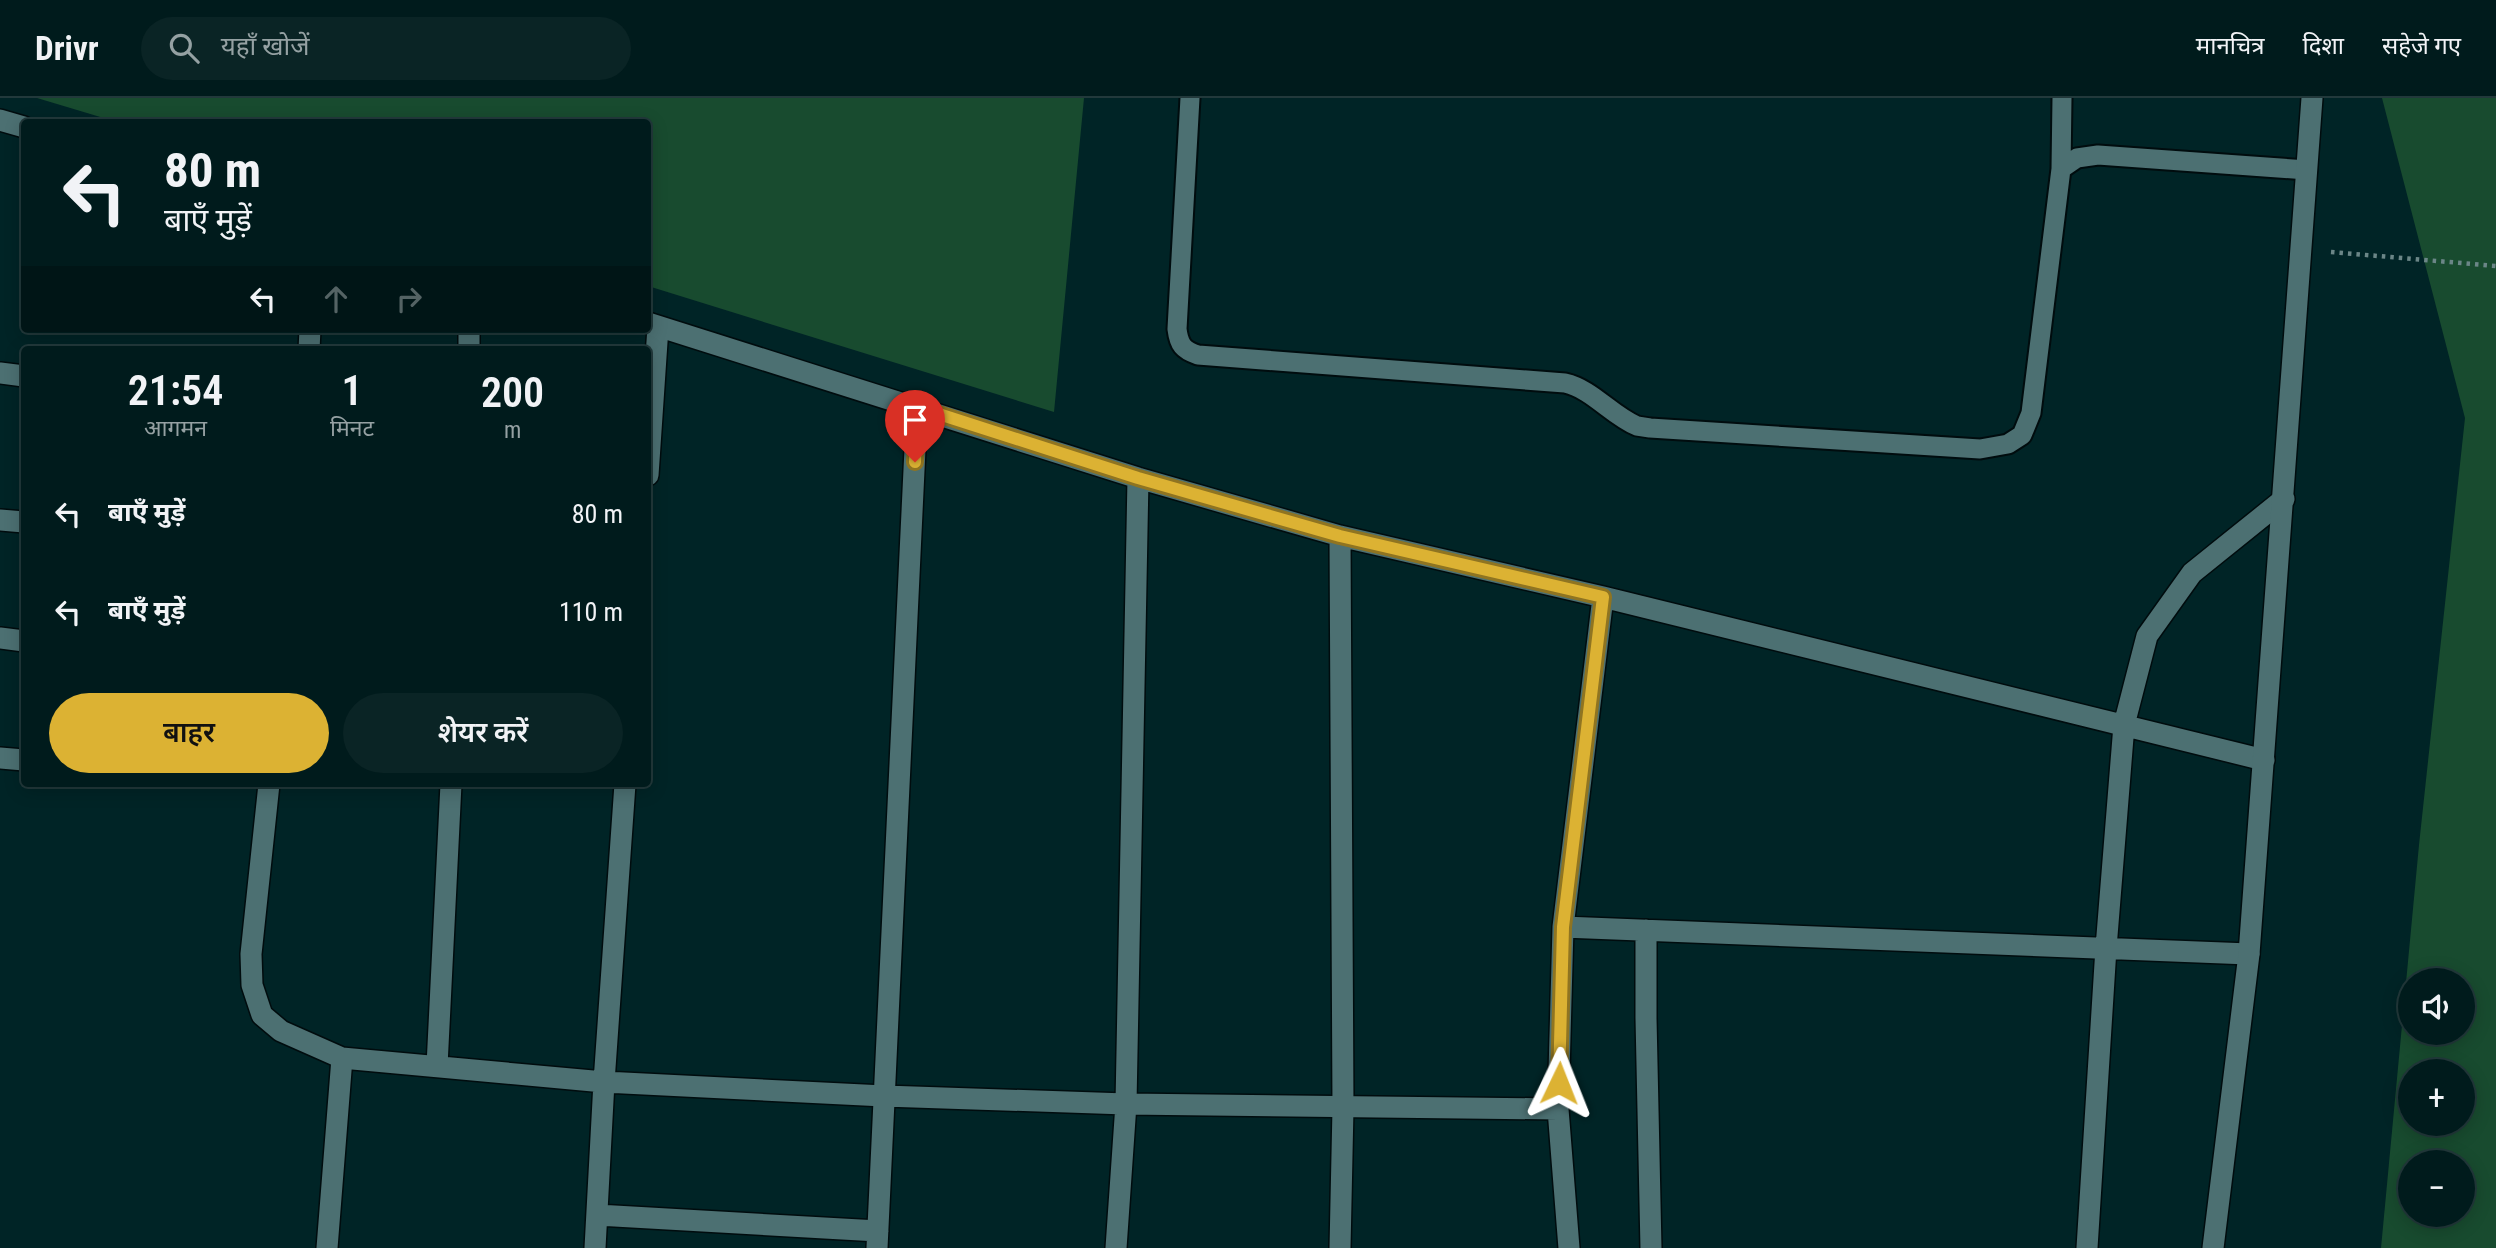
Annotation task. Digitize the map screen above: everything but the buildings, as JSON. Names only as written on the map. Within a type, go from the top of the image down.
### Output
[{"type":"street","points":[[2213,1248],[2249,954],[2312,98]]},
{"type":"street","points":[[0,120],[21,126]]},
{"type":"street","points":[[651,385],[653,325],[1138,478],[1340,536],[1603,597],[2264,760]]},
{"type":"street","points":[[0,373],[21,376]]},
{"type":"street","points":[[597,1215],[877,1239],[917,407]]},
{"type":"street","points":[[1116,1248],[1126,1104],[1138,478]]},
{"type":"street","points":[[2087,1248],[2106,948],[2124,725],[2147,636],[2192,573],[2284,499]]},
{"type":"street","points":[[0,520],[21,522]]},
{"type":"street","points":[[1340,536],[1343,1108],[1340,1248]]},
{"type":"street","points":[[1569,1248],[1558,1109],[1563,927],[1603,597]]},
{"type":"street","points":[[0,638],[21,641]]},
{"type":"street","points":[[0,758],[21,761]]},
{"type":"street","points":[[269,787],[251,954],[252,985],[262,1014],[281,1031],[342,1058],[604,1082],[884,1096],[1126,1104],[1558,1109]]},
{"type":"street","points":[[437,1066],[451,787]]},
{"type":"street","points":[[595,1248],[625,787]]},
{"type":"street","points":[[1563,927],[2249,954]]},
{"type":"street","points":[[1646,930],[1651,1248]]},
{"type":"street","points":[[327,1248],[342,1058]]},
{"type":"lane","points":[[1190,98],[1177,329],[1178,342],[1186,351],[1198,355],[1564,383],[1584,390],[1626,421],[1650,428],[1980,449],[2008,444],[2022,435],[2031,413],[2061,169],[2062,98]]},
{"type":"lane","points":[[2061,169],[2077,158],[2098,155],[2307,170]]},
{"type":"path","points":[[2302,249],[2496,266]]},
{"type":"green space","points":[[37,98],[1084,98],[1054,412],[651,287],[651,119],[107,119]]},
{"type":"green space","points":[[2382,98],[2496,98],[2496,1248],[2381,1248],[2398,1068],[2398,1136],[2475,1136],[2475,1059],[2399,1059],[2400,1045],[2475,1045],[2475,968],[2407,968],[2465,418]]},
{"type":"route","points":[[915,462],[917,407],[1138,478],[1340,536],[1603,597],[1563,927],[1559,1083]]}]
